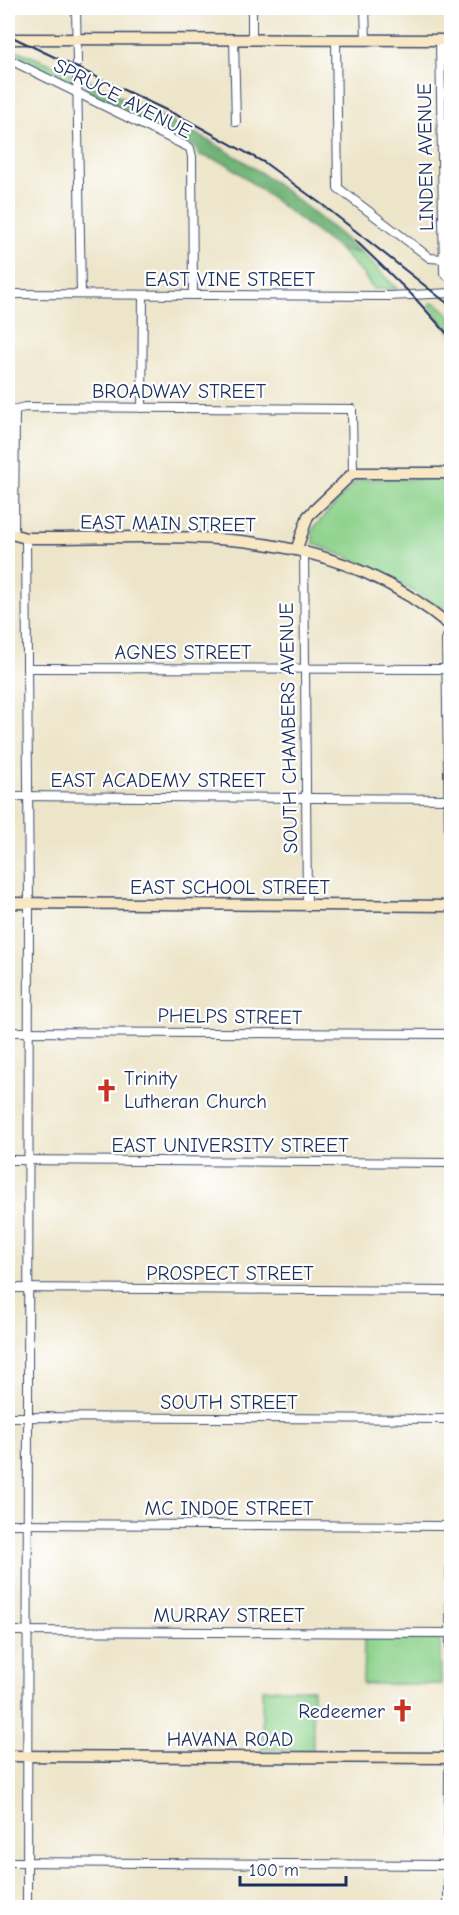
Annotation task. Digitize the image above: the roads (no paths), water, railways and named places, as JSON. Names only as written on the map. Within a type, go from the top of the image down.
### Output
[{"type":"street","points":[[76,8],[77,63]]},
{"type":"street","points":[[252,8],[252,40]]},
{"type":"street","points":[[365,8],[366,40]]},
{"type":"street","points":[[8,39],[446,40]]},
{"type":"street","points":[[234,40],[236,122]]},
{"type":"street","points":[[336,40],[338,188],[430,258],[444,258]]},
{"type":"street","name":"LINDEN AVENUE","points":[[446,40],[444,273],[452,279]]},
{"type":"street","name":"SPRUCE AVENUE","points":[[8,59],[190,148],[194,295]]},
{"type":"street","points":[[77,73],[81,294]]},
{"type":"street","name":"EAST VINE STREET","points":[[8,294],[389,296],[452,293]]},
{"type":"street","points":[[142,408],[143,295]]},
{"type":"street","name":"BROADWAY STREET","points":[[11,411],[25,407],[352,409],[353,473]]},
{"type":"street","points":[[11,411],[11,533]]},
{"type":"street","points":[[353,473],[452,473]]},
{"type":"street","name":"SOUTH CHAMBERS AVENUE","points":[[307,905],[305,669],[300,549],[308,516],[353,473]]},
{"type":"street","name":"EAST MAIN STREET","points":[[11,533],[26,538],[226,539],[300,549],[339,561],[384,581],[405,592],[451,627]]},
{"type":"street","points":[[26,538],[29,903],[27,1908]]},
{"type":"street","points":[[451,627],[446,640],[451,906]]},
{"type":"street","name":"AGNES STREET","points":[[27,668],[447,669]]},
{"type":"street","name":"EAST ACADEMY STREET","points":[[8,796],[450,799]]},
{"type":"street","name":"EAST SCHOOL STREET","points":[[8,903],[451,906]]},
{"type":"street","name":"PHELPS STREET","points":[[8,1032],[452,1034]]},
{"type":"street","name":"EAST UNIVERSITY STREET","points":[[8,1160],[452,1163]]},
{"type":"street","name":"PROSPECT STREET","points":[[8,1288],[452,1291]]},
{"type":"street","points":[[448,1908],[452,1388]]},
{"type":"street","name":"SOUTH STREET","points":[[8,1417],[451,1419]]},
{"type":"street","name":"MC INDOE STREET","points":[[8,1524],[450,1526]]},
{"type":"street","name":"MURRAY STREET","points":[[8,1631],[450,1633]]},
{"type":"street","name":"HAVANA ROAD","points":[[8,1756],[450,1758]]},
{"type":"street","points":[[8,1863],[448,1865]]},
{"type":"railway","points":[[8,35],[187,120],[265,163],[324,206],[452,307]]},
{"type":"railway","points":[[355,240],[412,295],[452,339]]},
{"type":"place","name":"Trinity Lutheran Church","points":[[106,1090]]},
{"type":"place","name":"Redeemer","points":[[403,1711]]}]
